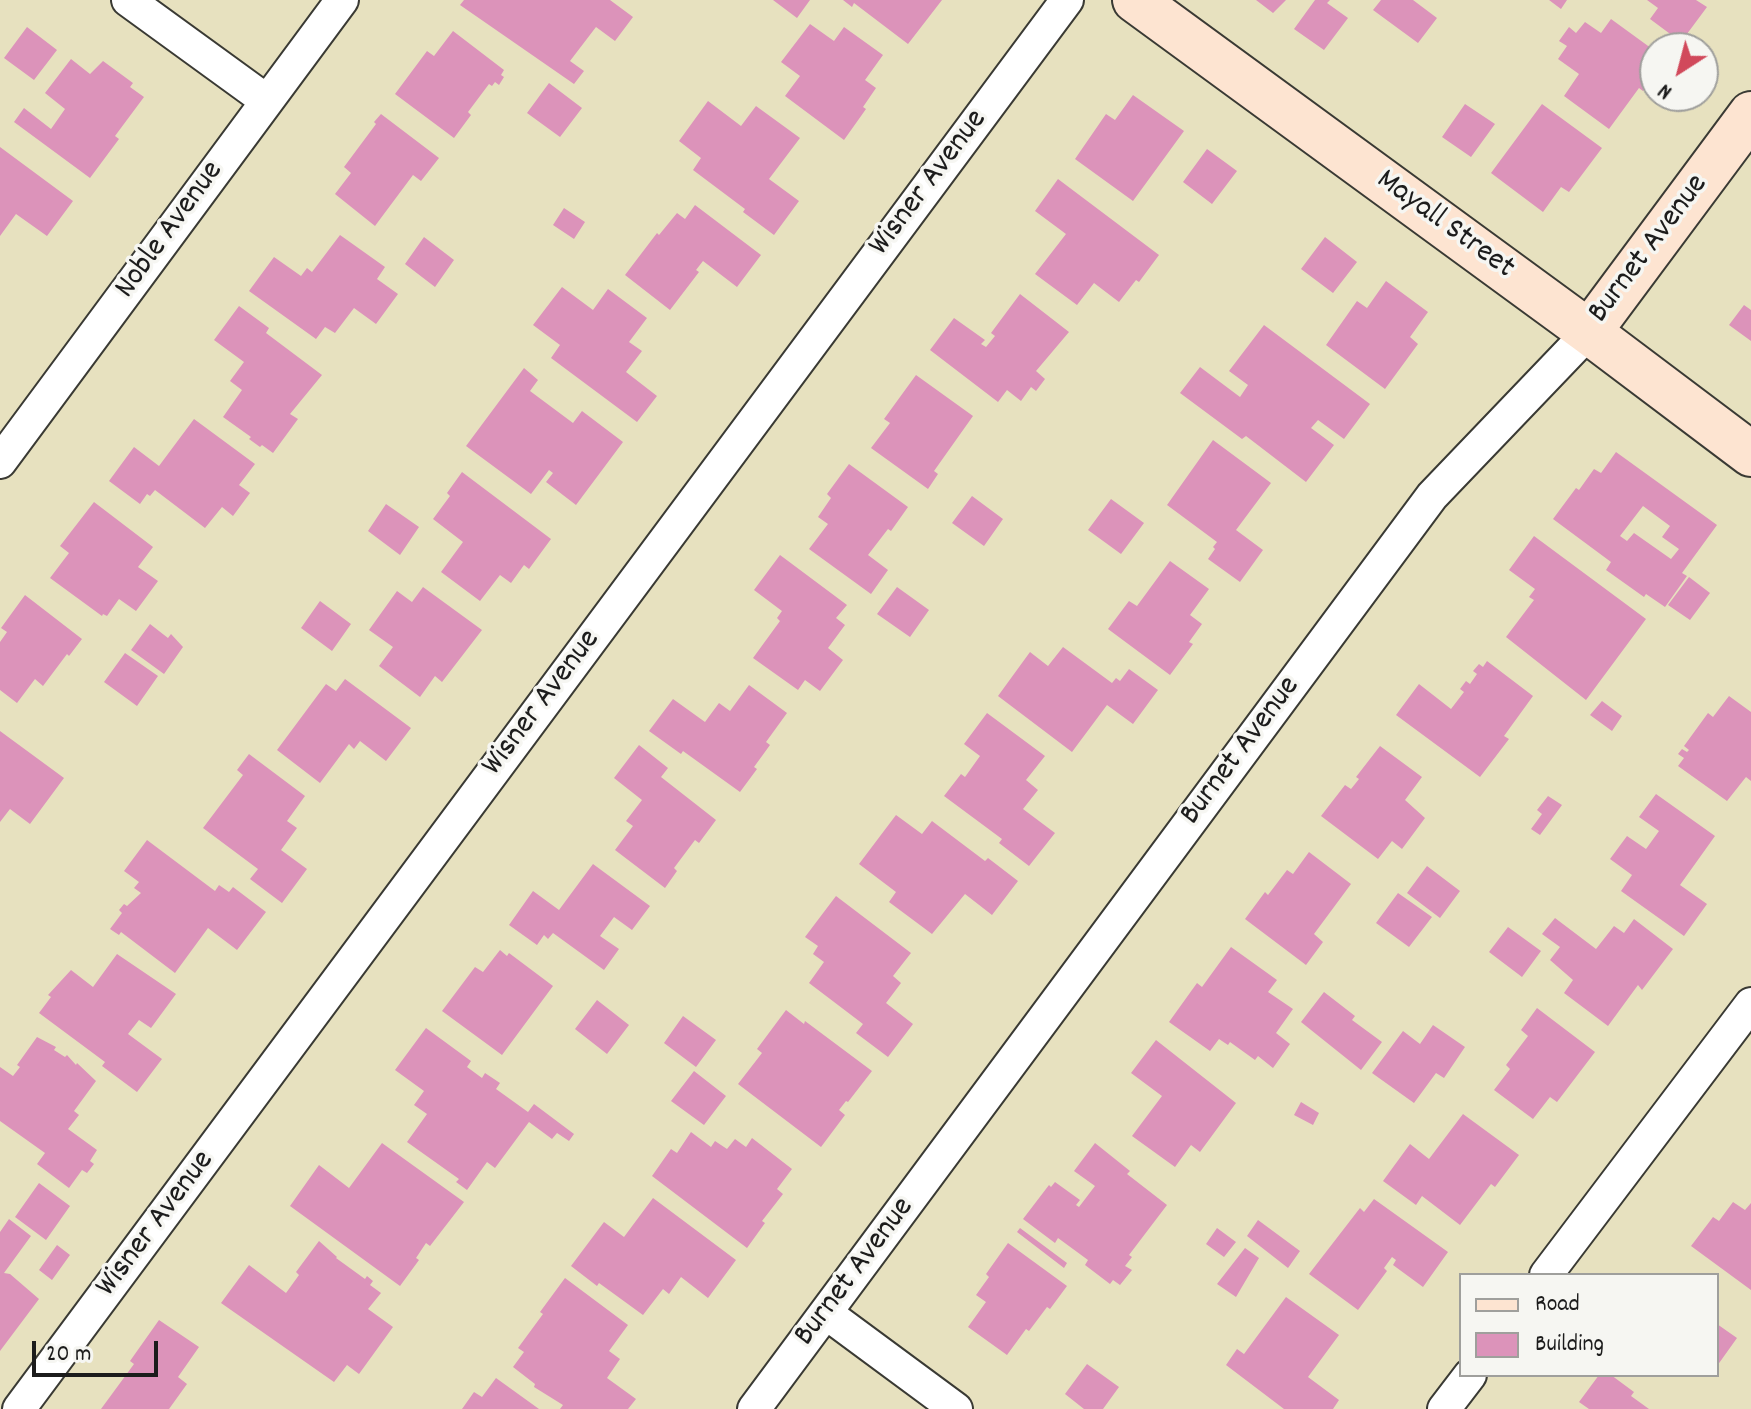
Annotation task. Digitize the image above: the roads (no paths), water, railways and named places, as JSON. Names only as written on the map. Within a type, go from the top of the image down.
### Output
[{"type":"street","points":[[128,0],[267,101]]},
{"type":"street","name":"Noble Avenue","points":[[0,462],[342,0]]},
{"type":"street","name":"Wisner Avenue","points":[[19,1409],[1067,0]]},
{"type":"street","name":"Mayall Street","points":[[1135,0],[1751,454]]},
{"type":"street","name":"Burnet Avenue","points":[[754,1409],[1432,496],[1589,332],[1751,114]]},
{"type":"street","points":[[1548,1273],[1751,1004]]},
{"type":"street","points":[[826,1313],[956,1409]]},
{"type":"street","points":[[1444,1409],[1468,1377]]}]
